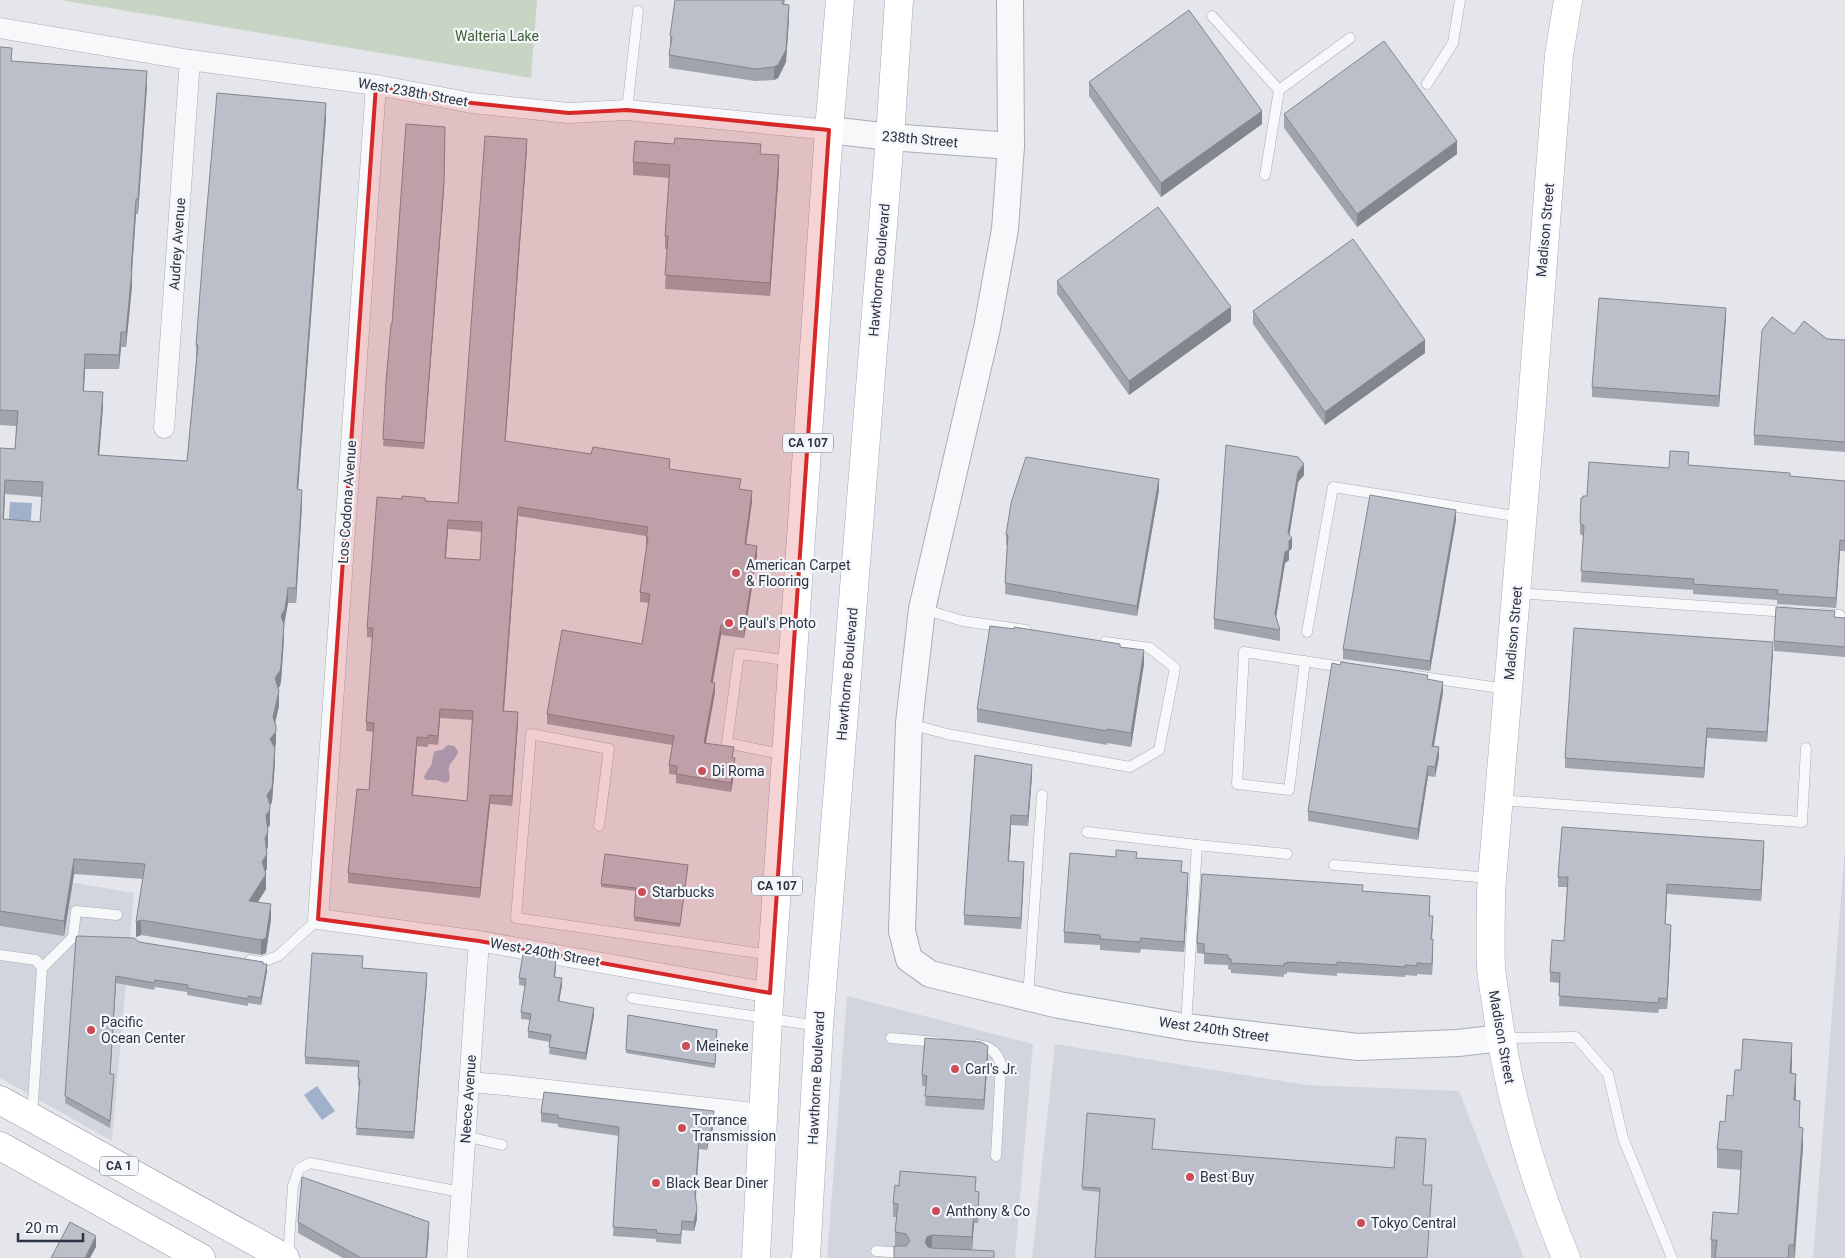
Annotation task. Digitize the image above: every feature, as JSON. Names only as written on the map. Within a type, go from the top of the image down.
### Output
[{"type":"main road","name":"CA 107","points":[[756,1258],[772,955],[829,130],[840,0]]},
{"type":"main road","name":"Hawthorne Boulevard","points":[[806,1258],[818,1026],[890,137],[899,0]]},
{"type":"main road","name":"Madison Street","points":[[1566,1258],[1548,1216],[1529,1158],[1513,1098],[1501,1038],[1491,968],[1492,878],[1498,800],[1559,55],[1568,0]]},
{"type":"main road","name":"CA 1","points":[[0,1100],[286,1258]]},
{"type":"main road","points":[[0,1146],[201,1258]]},
{"type":"street","points":[[909,723],[922,609],[988,320],[1005,229],[1011,146],[1010,0]]},
{"type":"street","name":"West 238th Street","points":[[0,28],[190,60],[376,85],[472,103],[569,113],[627,110],[829,130]]},
{"type":"street","name":"Audrey Avenue","points":[[164,428],[190,60]]},
{"type":"street","name":"Los Codona Avenue","points":[[318,918],[376,85]]},
{"type":"street","name":"238th Street","points":[[829,130],[890,137],[1011,146]]},
{"type":"street","name":"West 240th Street","points":[[909,723],[902,931],[909,959],[930,974],[1059,1005],[1186,1027],[1358,1047],[1458,1043],[1501,1038]]},
{"type":"street","name":"West 240th Street","points":[[318,918],[479,941],[769,1005]]},
{"type":"street","name":"Neece Avenue","points":[[457,1258],[479,941]]},
{"type":"street","points":[[469,1082],[764,1114]]},
{"type":"lane","points":[[1427,84],[1453,43],[1460,0]]},
{"type":"lane","points":[[627,110],[638,11]]},
{"type":"lane","points":[[1212,16],[1279,90]]},
{"type":"lane","points":[[1265,175],[1279,90],[1350,38]]},
{"type":"lane","points":[[1307,632],[1333,487],[1522,517]]},
{"type":"lane","points":[[1516,593],[1840,615]]},
{"type":"lane","points":[[922,609],[963,621],[1032,631]]},
{"type":"lane","points":[[909,723],[947,734],[1130,766],[1159,750],[1175,668],[1150,648],[1091,640]]},
{"type":"lane","points":[[1305,661],[1289,790],[1237,784],[1244,652],[1353,668]]},
{"type":"lane","points":[[787,755],[727,744],[739,654],[793,661]]},
{"type":"lane","points":[[1401,675],[1508,689]]},
{"type":"lane","points":[[599,826],[609,749],[531,734],[516,918],[772,955]]},
{"type":"lane","points":[[1498,800],[1802,822],[1806,748]]},
{"type":"lane","points":[[1028,998],[1042,795]]},
{"type":"lane","points":[[1087,832],[1287,854]]},
{"type":"lane","points":[[1186,1027],[1197,845]]},
{"type":"lane","points":[[1334,865],[1492,878]]},
{"type":"lane","points":[[42,968],[73,937],[76,911],[118,915]]},
{"type":"lane","points":[[243,959],[262,962],[278,956],[318,918]]},
{"type":"lane","points":[[0,955],[36,960],[42,968],[32,1118]]},
{"type":"lane","points":[[632,998],[769,1005],[818,1026]]},
{"type":"lane","points":[[1501,1038],[1576,1037],[1608,1074],[1623,1138],[1672,1258]]},
{"type":"lane","points":[[891,1038],[946,1043]]},
{"type":"lane","points":[[965,1044],[983,1046],[994,1051],[1000,1057],[996,1156]]},
{"type":"lane","points":[[465,1136],[502,1145]]},
{"type":"lane","points":[[286,1258],[292,1186],[299,1168],[310,1163],[461,1192]]},
{"type":"lane","points":[[876,1251],[903,1253]]},
{"type":"highlighted area","points":[[376,85],[472,103],[569,113],[627,110],[829,130],[770,993],[479,941],[318,919]]},
{"type":"shaded area","points":[[1845,847],[1845,1258],[1813,1258]]},
{"type":"shaded area","points":[[0,870],[134,893],[112,1141],[0,1078]]},
{"type":"shaded area","points":[[847,996],[1033,1044],[1015,1258],[827,1258]]},
{"type":"shaded area","points":[[1055,1044],[1306,1085],[1459,1091],[1524,1258],[1032,1258]]},
{"type":"green space","name":"Walteria Lake","points":[[61,0],[537,0],[531,78]]},
{"type":"water","points":[[10,502],[32,503],[30,532],[8,530]]},
{"type":"water","points":[[448,745],[454,746],[458,751],[449,767],[449,781],[445,783],[436,780],[426,780],[424,778],[432,763],[435,751],[442,750]]},
{"type":"water","points":[[317,1086],[335,1111],[322,1120],[304,1095]]},
{"type":"building","points":[[675,0],[783,0],[782,4],[789,5],[786,50],[778,65],[755,69],[669,55]]},
{"type":"building","points":[[1189,10],[1262,111],[1161,183],[1089,82]]},
{"type":"building","points":[[1384,41],[1457,141],[1357,214],[1284,114]]},
{"type":"building","points":[[0,47],[12,48],[11,61],[147,71],[126,332],[121,332],[119,355],[85,354],[83,391],[103,392],[98,455],[187,461],[198,345],[196,345],[217,93],[326,103],[297,489],[302,490],[296,588],[288,588],[285,609],[281,616],[284,624],[281,666],[275,678],[279,691],[273,717],[276,732],[270,739],[275,748],[272,788],[267,795],[270,810],[266,815],[268,832],[265,838],[267,854],[262,862],[266,874],[249,901],[271,904],[266,938],[261,940],[141,920],[136,922],[145,864],[74,859],[64,921],[0,911],[0,448],[15,449],[18,411],[0,410]],"holes":[[[5,480],[43,482],[40,522],[3,519]]]},
{"type":"building","points":[[406,124],[445,127],[444,182],[424,443],[383,439]]},
{"type":"building","points":[[485,136],[527,139],[505,441],[591,454],[593,447],[670,459],[669,469],[741,479],[739,489],[752,491],[745,544],[757,546],[744,629],[721,625],[711,682],[715,683],[704,743],[734,747],[732,758],[735,758],[731,783],[676,774],[677,766],[669,765],[674,736],[547,714],[562,630],[642,644],[650,594],[640,592],[648,527],[518,507],[503,711],[518,712],[512,796],[490,795],[480,888],[348,873],[357,789],[369,790],[374,723],[366,722],[373,628],[367,628],[377,497],[402,499],[402,496],[425,498],[425,501],[458,503]],"holes":[[[448,520],[482,522],[480,560],[445,558]],[[440,709],[473,711],[467,801],[412,795],[417,737],[428,738],[428,735],[438,736]]]},
{"type":"building","points":[[675,138],[761,144],[760,154],[779,155],[770,283],[665,275],[668,236],[665,236],[670,165],[633,162],[635,141],[674,144]]},
{"type":"building","points":[[1158,207],[1231,307],[1129,381],[1057,281]]},
{"type":"building","points":[[1353,239],[1425,340],[1325,412],[1253,311]]},
{"type":"building","points":[[1599,298],[1726,308],[1719,396],[1592,387]]},
{"type":"building","points":[[1772,317],[1794,334],[1804,321],[1827,339],[1845,340],[1845,442],[1754,435],[1762,330]]},
{"type":"building","points":[[1226,445],[1298,457],[1304,464],[1298,472],[1288,533],[1292,538],[1289,541],[1289,550],[1285,552],[1275,614],[1280,630],[1214,619]]},
{"type":"building","points":[[1670,451],[1689,452],[1688,465],[1790,473],[1790,476],[1845,481],[1845,541],[1840,540],[1836,598],[1777,594],[1778,590],[1693,584],[1694,579],[1581,571],[1584,526],[1580,523],[1581,498],[1587,496],[1589,462],[1669,468]]},
{"type":"building","points":[[1026,457],[1159,479],[1137,606],[1005,583],[1008,535],[1006,535],[1011,503]]},
{"type":"building","points":[[1370,495],[1456,510],[1430,661],[1343,649]]},
{"type":"building","points":[[1776,607],[1835,611],[1834,617],[1845,618],[1845,647],[1774,641]]},
{"type":"building","points":[[990,626],[1014,629],[1014,627],[1120,644],[1120,647],[1144,650],[1131,733],[1107,729],[1107,731],[977,709]]},
{"type":"building","points":[[1574,628],[1773,642],[1767,732],[1707,728],[1704,768],[1565,758]]},
{"type":"building","points":[[1341,662],[1428,675],[1427,679],[1443,682],[1432,746],[1439,747],[1435,767],[1428,766],[1418,829],[1308,811],[1332,663],[1340,665]]},
{"type":"building","points":[[975,755],[1032,765],[1028,816],[1011,815],[1008,861],[1024,862],[1021,918],[964,915]]},
{"type":"building","points":[[1562,827],[1764,841],[1761,890],[1667,884],[1665,924],[1671,925],[1667,999],[1659,998],[1658,1003],[1559,996],[1560,973],[1550,972],[1552,940],[1564,941],[1568,877],[1558,877]]},
{"type":"building","points":[[1116,850],[1137,852],[1136,858],[1182,861],[1181,872],[1188,873],[1184,942],[1141,938],[1140,942],[1100,939],[1100,935],[1064,932],[1070,853],[1116,857]]},
{"type":"building","name":"Starbucks","points":[[605,854],[688,865],[680,924],[634,917],[636,888],[601,884]]},
{"type":"building","points":[[1202,874],[1363,885],[1362,891],[1430,896],[1429,916],[1433,916],[1431,939],[1433,939],[1432,964],[1417,963],[1417,966],[1405,965],[1405,967],[1337,962],[1337,965],[1287,962],[1287,964],[1284,963],[1284,966],[1231,963],[1228,955],[1204,953],[1204,944],[1197,943]]},
{"type":"building","points":[[77,936],[134,938],[139,942],[263,962],[263,964],[267,964],[261,998],[248,996],[248,999],[187,988],[188,985],[155,980],[154,983],[116,976],[110,1074],[114,1074],[110,1121],[65,1096]]},
{"type":"building","points":[[312,953],[363,956],[362,968],[427,973],[414,1132],[356,1128],[360,1079],[358,1079],[359,1061],[305,1057]]},
{"type":"building","points":[[523,954],[556,960],[554,977],[562,978],[558,1001],[594,1008],[586,1053],[549,1047],[551,1035],[528,1031],[531,1014],[521,1012],[526,979],[519,978]]},
{"type":"building","points":[[628,1015],[717,1030],[715,1064],[626,1050]]},
{"type":"building","name":"Carl's Jr.","points":[[925,1038],[981,1042],[988,1046],[984,1100],[925,1096],[927,1076],[922,1075]]},
{"type":"building","points":[[1743,1039],[1792,1043],[1790,1073],[1796,1074],[1794,1100],[1800,1101],[1799,1127],[1803,1128],[1794,1245],[1789,1245],[1788,1258],[1715,1258],[1717,1240],[1711,1240],[1713,1212],[1738,1214],[1742,1151],[1717,1149],[1720,1121],[1725,1122],[1727,1095],[1733,1096],[1735,1070],[1741,1070]]},
{"type":"building","points":[[544,1092],[714,1111],[711,1131],[709,1131],[707,1141],[699,1140],[695,1194],[697,1209],[694,1222],[682,1221],[681,1235],[656,1233],[657,1230],[613,1227],[619,1127],[558,1118],[558,1115],[541,1113]]},
{"type":"building","name":"Best Buy","points":[[1087,1113],[1155,1119],[1152,1149],[1394,1168],[1396,1137],[1426,1139],[1423,1185],[1432,1185],[1427,1258],[1095,1258],[1100,1188],[1082,1187]]},
{"type":"building","name":"Anthony & Co","points":[[900,1171],[976,1177],[975,1191],[979,1192],[978,1210],[974,1210],[972,1237],[932,1235],[927,1237],[925,1242],[928,1247],[932,1248],[994,1251],[994,1258],[894,1258],[894,1246],[906,1246],[910,1241],[906,1234],[895,1232],[898,1204],[893,1203],[895,1185],[899,1186]]},
{"type":"building","points":[[302,1177],[429,1222],[426,1258],[361,1258],[298,1222]]},
{"type":"building","points":[[70,1222],[96,1236],[85,1258],[51,1258]]},
{"type":"place","name":"American Carpet & Flooring","points":[[736,573]]},
{"type":"place","name":"Paul's Photo","points":[[729,623]]},
{"type":"place","name":"Di Roma","points":[[702,771]]},
{"type":"place","name":"Starbucks","points":[[642,892]]},
{"type":"place","name":"Pacific Ocean Center","points":[[91,1030]]},
{"type":"place","name":"Meineke","points":[[686,1046]]},
{"type":"place","name":"Carl's Jr.","points":[[955,1069]]},
{"type":"place","name":"Torrance Transmission","points":[[682,1128]]},
{"type":"place","name":"Best Buy","points":[[1190,1177]]},
{"type":"place","name":"Black Bear Diner","points":[[656,1183]]},
{"type":"place","name":"Anthony & Co","points":[[936,1211]]},
{"type":"place","name":"Tokyo Central","points":[[1361,1223]]}]
